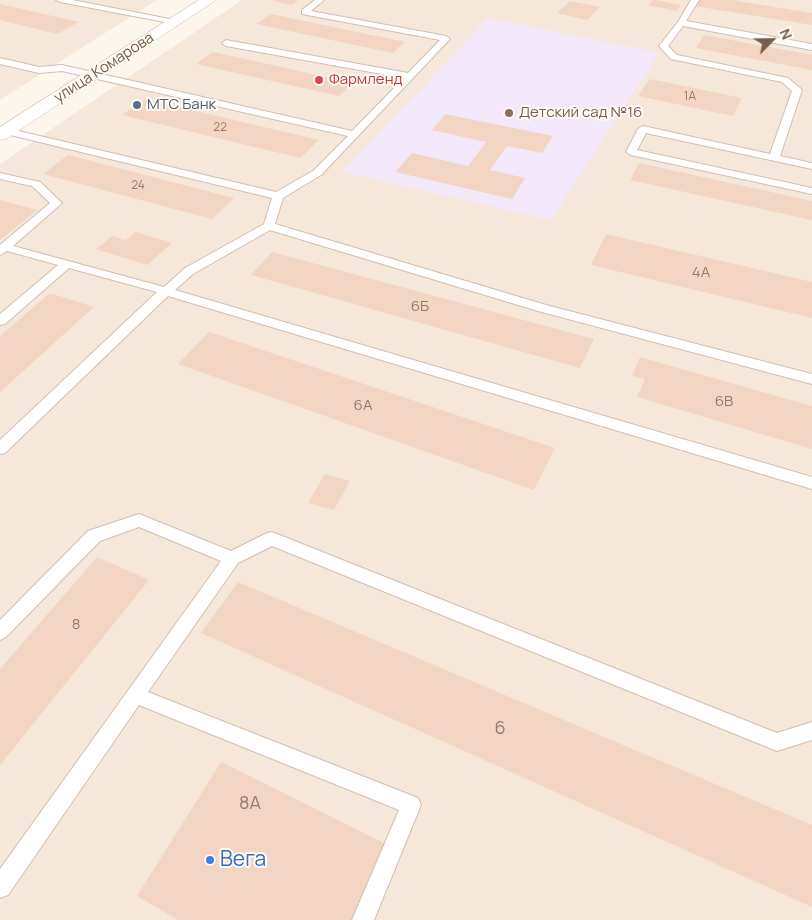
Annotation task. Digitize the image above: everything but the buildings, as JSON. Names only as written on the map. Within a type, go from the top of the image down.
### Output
[{"type":"street","name":"улица Комарова","points":[[3,133],[76,88],[208,0]]},
{"type":"lane","points":[[60,0],[175,22]]},
{"type":"lane","points":[[0,448],[166,290],[189,271],[269,226],[278,196],[317,173],[446,39],[305,12],[320,0]]},
{"type":"lane","points":[[695,0],[681,23],[663,46],[674,56],[785,80],[797,90],[774,158]]},
{"type":"lane","points":[[681,23],[812,47]]},
{"type":"lane","points":[[226,44],[410,76]]},
{"type":"lane","points":[[0,61],[38,70],[62,68],[354,134]]},
{"type":"lane","points":[[812,166],[644,129],[631,152],[812,191]]},
{"type":"lane","points":[[3,133],[278,196]]},
{"type":"lane","points":[[0,176],[36,184],[56,203],[3,249]]},
{"type":"lane","points":[[269,226],[542,308],[812,379]]},
{"type":"lane","points":[[3,249],[166,290],[812,483]]},
{"type":"lane","points":[[0,321],[67,264]]},
{"type":"lane","points":[[0,632],[94,536],[139,520],[232,558]]},
{"type":"lane","points":[[0,887],[232,558],[271,539],[777,742],[812,731]]},
{"type":"lane","points":[[135,695],[411,805],[363,920]]},
{"type":"shaded area","points":[[0,0],[157,0],[0,100]]},
{"type":"shaded area","points":[[242,0],[812,0],[812,920],[0,920],[0,164]]},
{"type":"shaded area","name":"Детский сад №16","points":[[488,18],[659,53],[551,220],[342,172]]},
{"type":"place","name":"Фармленд","points":[[319,80]]},
{"type":"place","name":"МТС Банк","points":[[137,105]]},
{"type":"place","name":"Детский сад №16","points":[[509,113]]},
{"type":"place","name":"Вега","points":[[210,860]]}]
